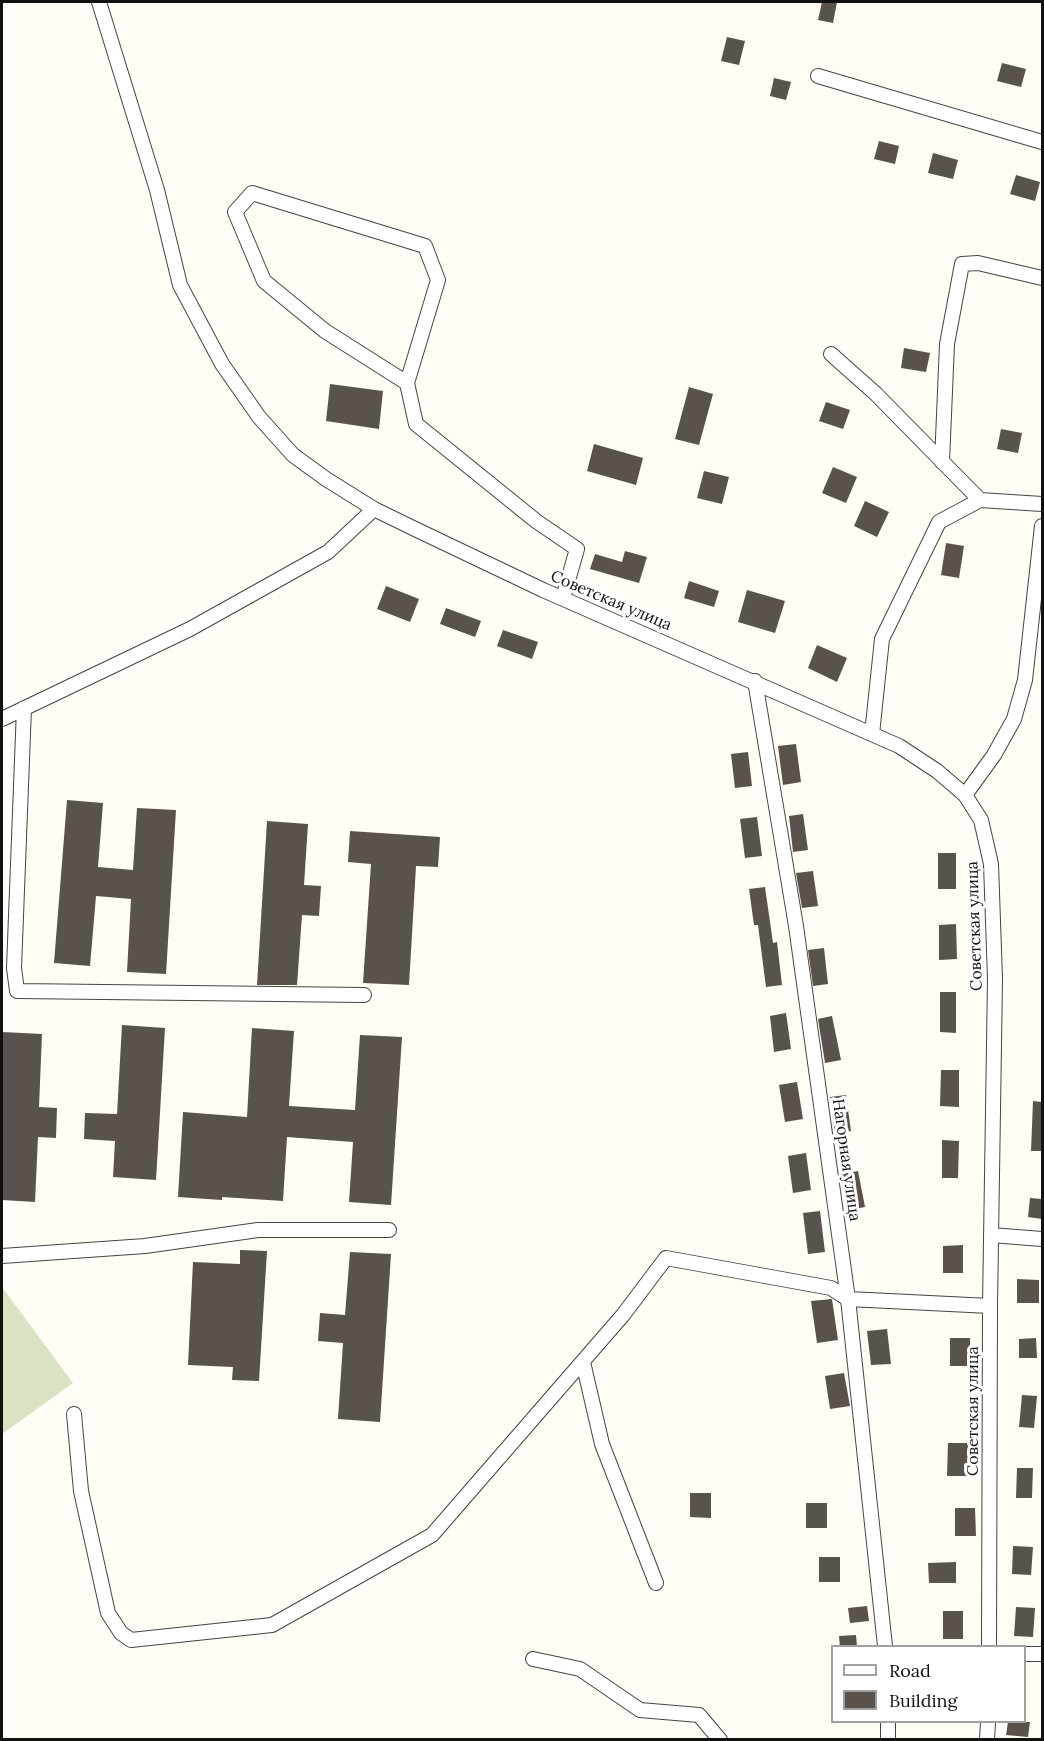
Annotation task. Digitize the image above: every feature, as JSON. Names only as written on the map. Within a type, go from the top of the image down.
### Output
[{"type":"street","name":"Советская улица","points":[[99,2],[157,190],[180,285],[222,363],[259,417],[293,455],[374,509],[563,598],[899,746],[937,771],[965,795],[981,820],[991,864],[995,979],[990,1306],[989,1645]]},
{"type":"street","points":[[818,76],[1042,142]]},
{"type":"street","points":[[407,383],[325,331],[264,281],[235,212],[252,193],[425,246],[438,280],[407,383],[416,424],[536,521],[577,549],[563,598]]},
{"type":"street","points":[[942,462],[947,344],[962,264],[978,263],[1042,278]]},
{"type":"street","points":[[831,354],[876,394],[980,500]]},
{"type":"street","points":[[873,734],[882,639],[939,522],[980,500],[1042,504]]},
{"type":"street","points":[[2,719],[190,629],[328,552],[374,509]]},
{"type":"street","points":[[965,795],[994,755],[1017,709],[1025,680],[1042,526]]},
{"type":"street","name":"Нагорная улица","points":[[755,681],[796,926],[848,1299],[885,1645]]},
{"type":"street","points":[[24,708],[14,968],[17,991],[364,995]]},
{"type":"street","points":[[2,1257],[146,1246],[258,1230],[389,1230]]},
{"type":"street","points":[[991,1235],[1042,1239]]},
{"type":"street","points":[[74,1414],[81,1491],[108,1613],[121,1633],[131,1640],[272,1625],[432,1535],[623,1315],[666,1258],[831,1288],[848,1299],[990,1306]]},
{"type":"street","points":[[583,1362],[602,1444],[656,1584]]},
{"type":"street","points":[[1026,1654],[1042,1654]]},
{"type":"street","points":[[533,1659],[580,1669],[640,1710],[699,1715],[720,1740]]},
{"type":"street","points":[[888,1723],[888,1740]]},
{"type":"street","points":[[987,1740],[988,1723]]},
{"type":"green space","points":[[2,1287],[73,1383],[2,1434]]},
{"type":"building","points":[[822,2],[837,2],[833,23],[818,20]]},
{"type":"building","points":[[727,37],[745,41],[739,65],[721,61]]},
{"type":"building","points":[[1002,63],[1026,69],[1021,87],[997,81]]},
{"type":"building","points":[[774,78],[791,82],[786,100],[770,96]]},
{"type":"building","points":[[879,141],[899,146],[895,164],[874,159]]},
{"type":"building","points":[[933,153],[958,160],[953,179],[928,173]]},
{"type":"building","points":[[1016,175],[1040,182],[1035,201],[1010,194]]},
{"type":"building","points":[[904,348],[930,353],[926,372],[901,368]]},
{"type":"building","points":[[330,384],[383,391],[379,429],[326,421]]},
{"type":"building","points":[[689,387],[713,394],[699,445],[675,439]]},
{"type":"building","points":[[826,402],[850,410],[843,429],[819,421]]},
{"type":"building","points":[[1001,429],[1022,433],[1018,453],[997,449]]},
{"type":"building","points":[[594,444],[643,458],[636,485],[587,471]]},
{"type":"building","points":[[833,467],[857,477],[846,503],[822,493]]},
{"type":"building","points":[[704,471],[729,477],[722,504],[697,498]]},
{"type":"building","points":[[865,501],[889,512],[877,537],[854,526]]},
{"type":"building","points":[[946,543],[964,546],[959,578],[941,575]]},
{"type":"building","points":[[625,551],[647,557],[639,583],[590,569],[595,554],[622,562]]},
{"type":"building","points":[[689,581],[719,591],[714,607],[684,598]]},
{"type":"building","points":[[386,586],[419,599],[410,622],[377,609]]},
{"type":"building","points":[[747,590],[785,601],[775,633],[738,622]]},
{"type":"building","points":[[446,608],[481,621],[475,637],[440,624]]},
{"type":"building","points":[[503,630],[538,642],[532,659],[497,646]]},
{"type":"building","points":[[817,645],[847,658],[837,682],[808,668]]},
{"type":"building","points":[[796,744],[801,782],[783,785],[778,746]]},
{"type":"building","points":[[748,752],[752,786],[735,788],[731,754]]},
{"type":"building","points":[[67,800],[103,803],[98,867],[133,870],[137,808],[176,810],[166,974],[127,972],[131,899],[96,896],[90,966],[54,963]]},
{"type":"building","points":[[803,814],[808,850],[793,852],[789,816]]},
{"type":"building","points":[[757,817],[762,856],[745,858],[740,819]]},
{"type":"building","points":[[267,821],[308,824],[304,885],[321,886],[319,916],[302,915],[297,985],[257,985]]},
{"type":"building","points":[[350,831],[440,837],[438,867],[416,866],[409,985],[363,983],[371,864],[348,862]]},
{"type":"building","points":[[938,853],[956,853],[956,889],[938,889]]},
{"type":"building","points":[[813,871],[818,906],[802,908],[796,873]]},
{"type":"building","points":[[765,887],[773,943],[777,942],[782,985],[766,987],[758,925],[754,925],[749,889]]},
{"type":"building","points":[[956,924],[957,959],[939,960],[939,925]]},
{"type":"building","points":[[824,948],[828,984],[813,986],[808,950]]},
{"type":"building","points":[[940,992],[956,992],[956,1033],[940,1032]]},
{"type":"building","points":[[786,1013],[791,1049],[774,1052],[770,1016]]},
{"type":"building","points":[[832,1016],[841,1060],[825,1063],[818,1019]]},
{"type":"building","points":[[122,1025],[165,1028],[156,1180],[113,1177],[115,1141],[84,1139],[85,1113],[117,1114]]},
{"type":"building","points":[[252,1028],[294,1031],[289,1106],[355,1110],[360,1035],[402,1037],[391,1205],[349,1202],[353,1142],[287,1137],[283,1201],[178,1197],[183,1112],[247,1117]]},
{"type":"building","points":[[2,1032],[42,1034],[39,1107],[57,1108],[56,1138],[38,1137],[35,1202],[2,1200]]},
{"type":"building","points":[[941,1070],[959,1070],[959,1107],[940,1106]]},
{"type":"building","points":[[797,1082],[803,1119],[785,1122],[779,1085]]},
{"type":"building","points":[[846,1095],[851,1131],[835,1133],[830,1097]]},
{"type":"building","points":[[1033,1101],[1042,1102],[1042,1151],[1031,1151]]},
{"type":"building","points":[[942,1140],[959,1141],[958,1178],[942,1178]]},
{"type":"building","points":[[806,1153],[811,1190],[793,1193],[788,1156]]},
{"type":"building","points":[[858,1171],[865,1207],[848,1210],[842,1174]]},
{"type":"building","points":[[1030,1198],[1042,1199],[1042,1219],[1028,1217]]},
{"type":"building","points":[[820,1211],[825,1252],[808,1254],[803,1213]]},
{"type":"building","points":[[963,1245],[963,1273],[943,1273],[943,1246]]},
{"type":"building","points":[[240,1250],[267,1251],[259,1381],[232,1380],[233,1367],[188,1365],[193,1262],[240,1264]]},
{"type":"building","points":[[350,1252],[391,1254],[380,1422],[338,1419],[343,1343],[318,1341],[320,1313],[345,1315]]},
{"type":"building","points":[[1017,1279],[1039,1280],[1039,1303],[1017,1303]]},
{"type":"building","points":[[832,1299],[838,1340],[817,1343],[811,1301]]},
{"type":"building","points":[[887,1329],[891,1364],[871,1365],[867,1331]]},
{"type":"building","points":[[950,1338],[970,1338],[970,1366],[950,1366]]},
{"type":"building","points":[[1036,1338],[1037,1358],[1019,1358],[1019,1339]]},
{"type":"building","points":[[844,1373],[850,1406],[830,1409],[825,1376]]},
{"type":"building","points":[[1022,1395],[1037,1396],[1034,1428],[1019,1427]]},
{"type":"building","points":[[948,1443],[970,1443],[970,1476],[947,1476]]},
{"type":"building","points":[[1017,1468],[1033,1468],[1032,1498],[1016,1498]]},
{"type":"building","points":[[690,1493],[711,1493],[711,1518],[690,1517]]},
{"type":"building","points":[[806,1503],[827,1503],[827,1528],[806,1528]]},
{"type":"building","points":[[955,1508],[975,1508],[976,1536],[955,1536]]},
{"type":"building","points":[[1013,1546],[1033,1547],[1031,1575],[1012,1574]]},
{"type":"building","points":[[819,1557],[840,1557],[840,1582],[819,1582]]},
{"type":"building","points":[[956,1562],[956,1583],[929,1583],[928,1563]]},
{"type":"building","points":[[867,1606],[869,1621],[850,1623],[848,1608]]},
{"type":"building","points":[[1016,1607],[1035,1608],[1033,1637],[1014,1636]]},
{"type":"building","points":[[943,1611],[963,1611],[963,1639],[943,1639]]},
{"type":"building","points":[[856,1635],[857,1645],[840,1645],[839,1636]]},
{"type":"building","points":[[1030,1722],[1028,1737],[1006,1735],[1008,1723]]}]
